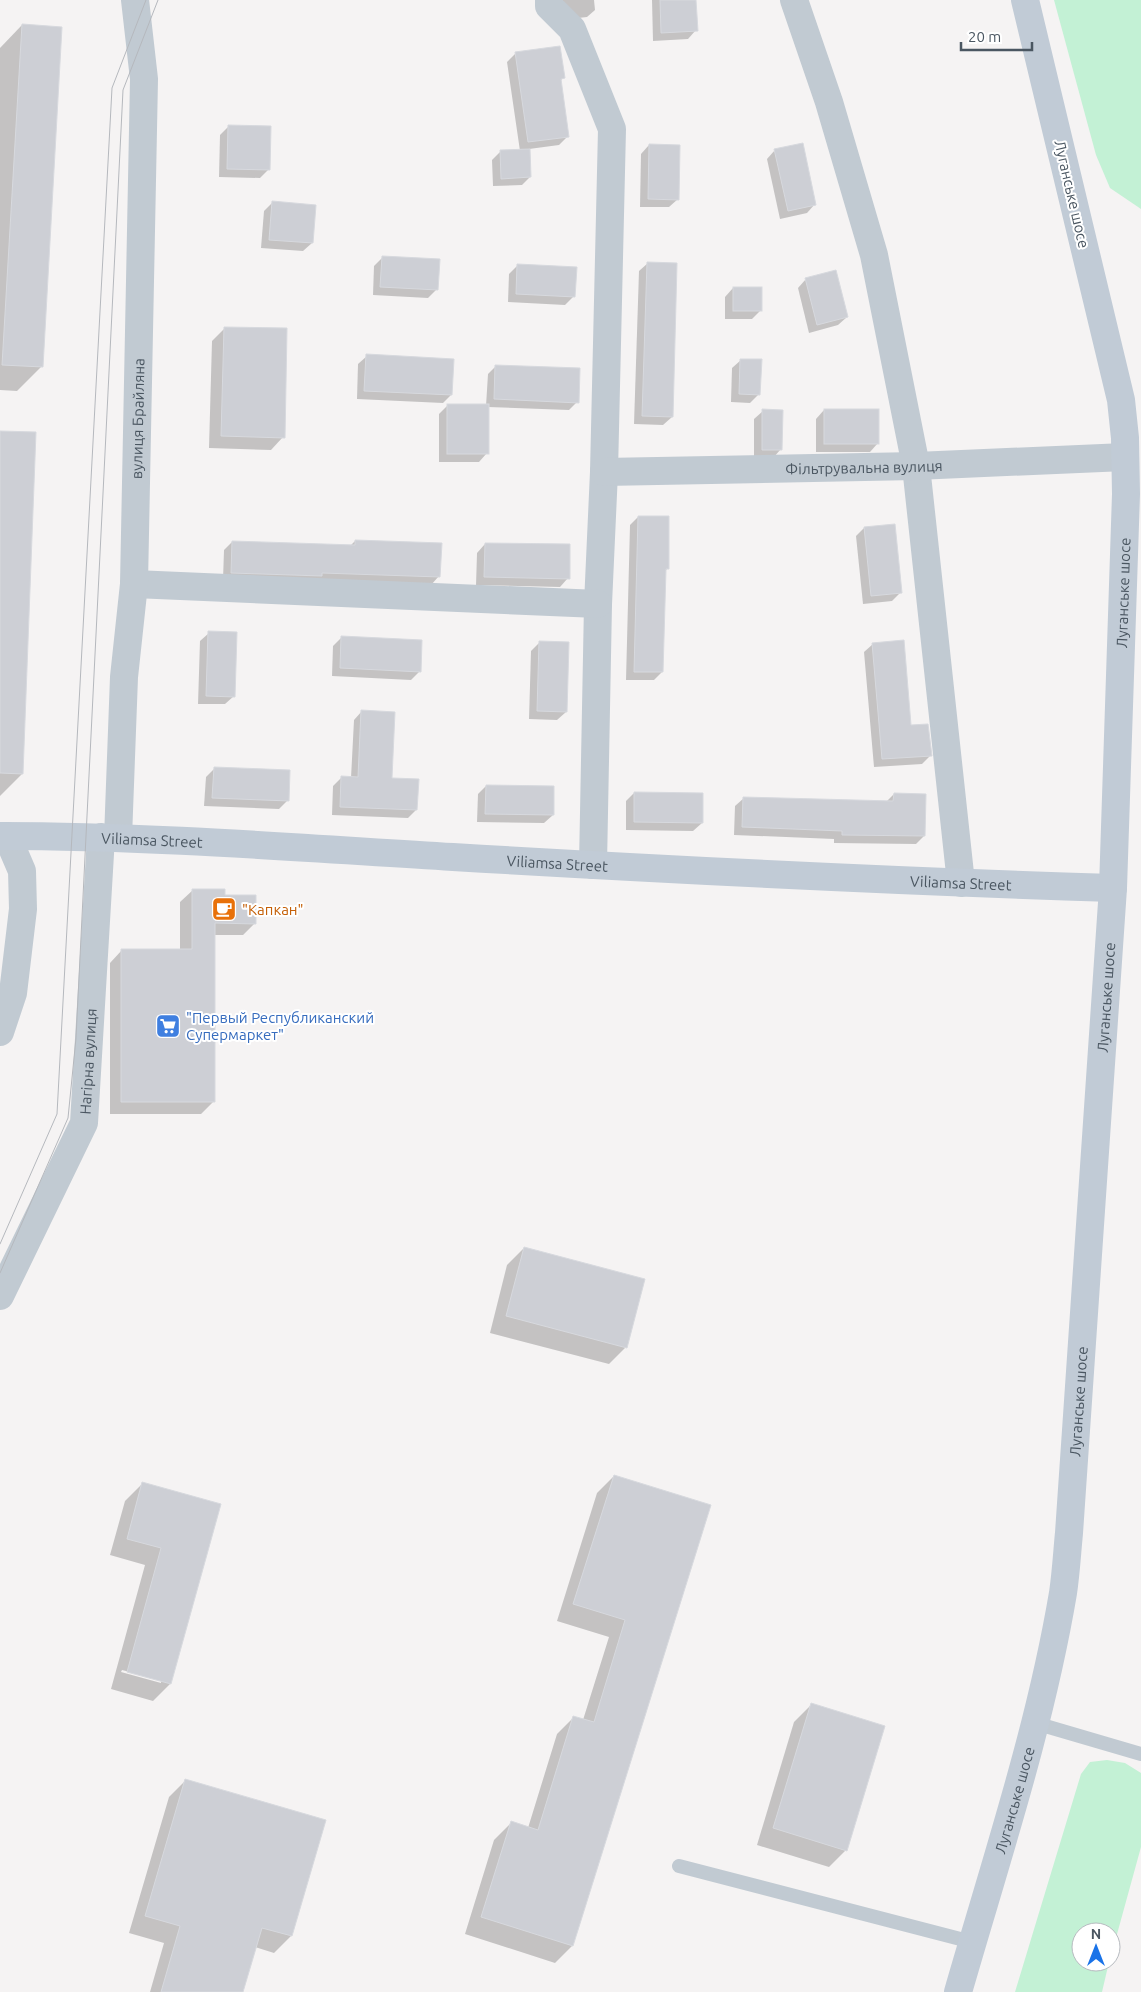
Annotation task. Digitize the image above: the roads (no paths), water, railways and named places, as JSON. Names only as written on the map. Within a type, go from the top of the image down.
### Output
[{"type":"main road","name":"Луганське шосе","points":[[958,1992],[1035,1723],[1050,1660],[1063,1591],[1069,1533],[1113,888],[1126,504],[1130,444],[1025,0]]},
{"type":"main road","name":"Viliamsa Street","points":[[4,836],[110,838],[594,865],[961,883],[1113,888]]},
{"type":"street","name":"вулиця Брайляна","points":[[110,838],[134,584],[144,79],[134,0]]},
{"type":"street","points":[[549,0],[549,6],[572,29],[612,129],[604,472],[598,604],[594,865]]},
{"type":"street","points":[[794,0],[829,102],[874,255],[916,466],[961,883]]},
{"type":"street","name":"Фільтрувальна вулиця","points":[[604,472],[916,466],[1130,444]]},
{"type":"street","points":[[134,584],[598,604]]},
{"type":"street","points":[[0,1032],[13,993],[23,909],[22,872],[4,836]]},
{"type":"street","name":"Нагірна вулиця","points":[[0,1296],[84,1123],[110,838]]},
{"type":"lane","points":[[1035,1723],[1141,1754]]},
{"type":"lane","points":[[679,1866],[972,1942]]},
{"type":"tram line","points":[[0,1244],[57,1114],[112,88],[146,0]]},
{"type":"tram line","points":[[0,1273],[68,1118],[76,1038],[123,90],[158,0]]},
{"type":"place","name":"\"Капкан\"","points":[[224,909]]},
{"type":"place","name":"\"Первый Республиканский Супермаркет\"","points":[[168,1026]]}]
